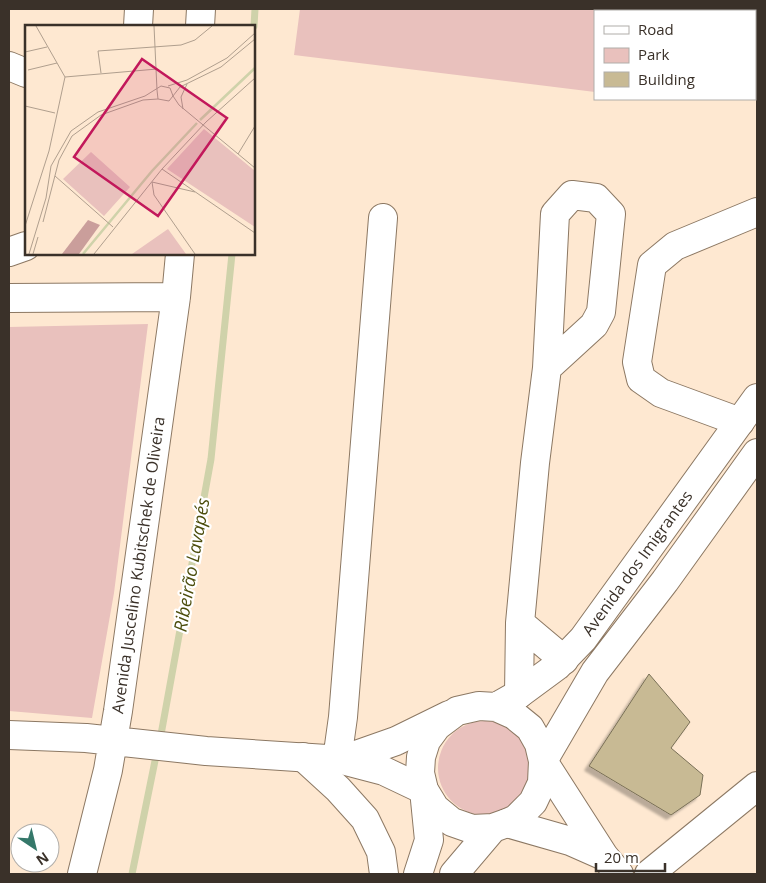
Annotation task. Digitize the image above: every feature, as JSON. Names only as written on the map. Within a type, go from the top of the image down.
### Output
[{"type":"street","points":[[138,25],[139,9]]},
{"type":"street","points":[[200,25],[201,9]]},
{"type":"street","points":[[9,66],[25,73]]},
{"type":"street","points":[[519,694],[520,623],[535,463],[547,368],[555,214],[572,195],[596,198],[611,214],[601,312],[594,325],[547,368]]},
{"type":"street","points":[[740,422],[661,393],[641,379],[637,362],[652,265],[675,246],[757,212]]},
{"type":"street","points":[[340,760],[383,218]]},
{"type":"street","points":[[9,252],[25,246]]},
{"type":"street","name":"Avenida Juscelino Kubitschek de Oliveira","points":[[82,874],[108,770],[126,742],[118,711],[176,297],[180,255]]},
{"type":"street","points":[[9,298],[176,297]]},
{"type":"street","name":"Avenida dos Imigrantes","points":[[496,707],[519,694],[557,666],[583,639],[757,398]]},
{"type":"street","name":"Avenida dos Imigrantes","points":[[543,762],[595,672],[665,581],[757,453]]},
{"type":"street","points":[[520,623],[564,660]]},
{"type":"street","name":"Avenida dos Imigrantes","points":[[418,874],[429,840],[424,790],[420,773],[421,757],[426,741],[437,726],[457,711],[479,706],[496,707],[514,715],[530,728],[539,744],[543,762],[542,783],[533,802],[516,819],[500,825],[472,829],[452,822],[435,808],[424,790]]},
{"type":"street","points":[[340,760],[396,741],[457,711]]},
{"type":"street","points":[[9,735],[126,742],[206,751],[340,760],[384,771],[424,790]]},
{"type":"street","points":[[303,757],[338,789],[366,819],[381,852],[384,874]]},
{"type":"street","points":[[543,762],[611,865]]},
{"type":"street","points":[[649,874],[757,786]]},
{"type":"street","points":[[500,825],[570,841],[611,865]]},
{"type":"street","name":"Avenida dos Imigrantes","points":[[454,874],[500,825]]},
{"type":"green space","points":[[300,9],[702,9],[594,10],[594,92],[294,55]]},
{"type":"green space","points":[[148,324],[114,593],[92,718],[9,711],[9,327]]},
{"type":"green space","points":[[485,721],[503,724],[518,735],[529,750],[532,768],[529,786],[518,801],[503,812],[485,815],[467,812],[452,801],[441,786],[438,768],[441,750],[452,735],[467,724]]},
{"type":"building","points":[[649,674],[690,722],[671,748],[703,775],[700,795],[671,815],[589,766]]},
{"type":"waterway","name":"Ribeirão Lavapés","points":[[254,25],[255,9]]},
{"type":"waterway","name":"Ribeirão Lavapés","points":[[160,740],[211,459],[232,255]]},
{"type":"waterway","name":"Ribeirão Lavapés","points":[[132,874],[157,751]]}]
